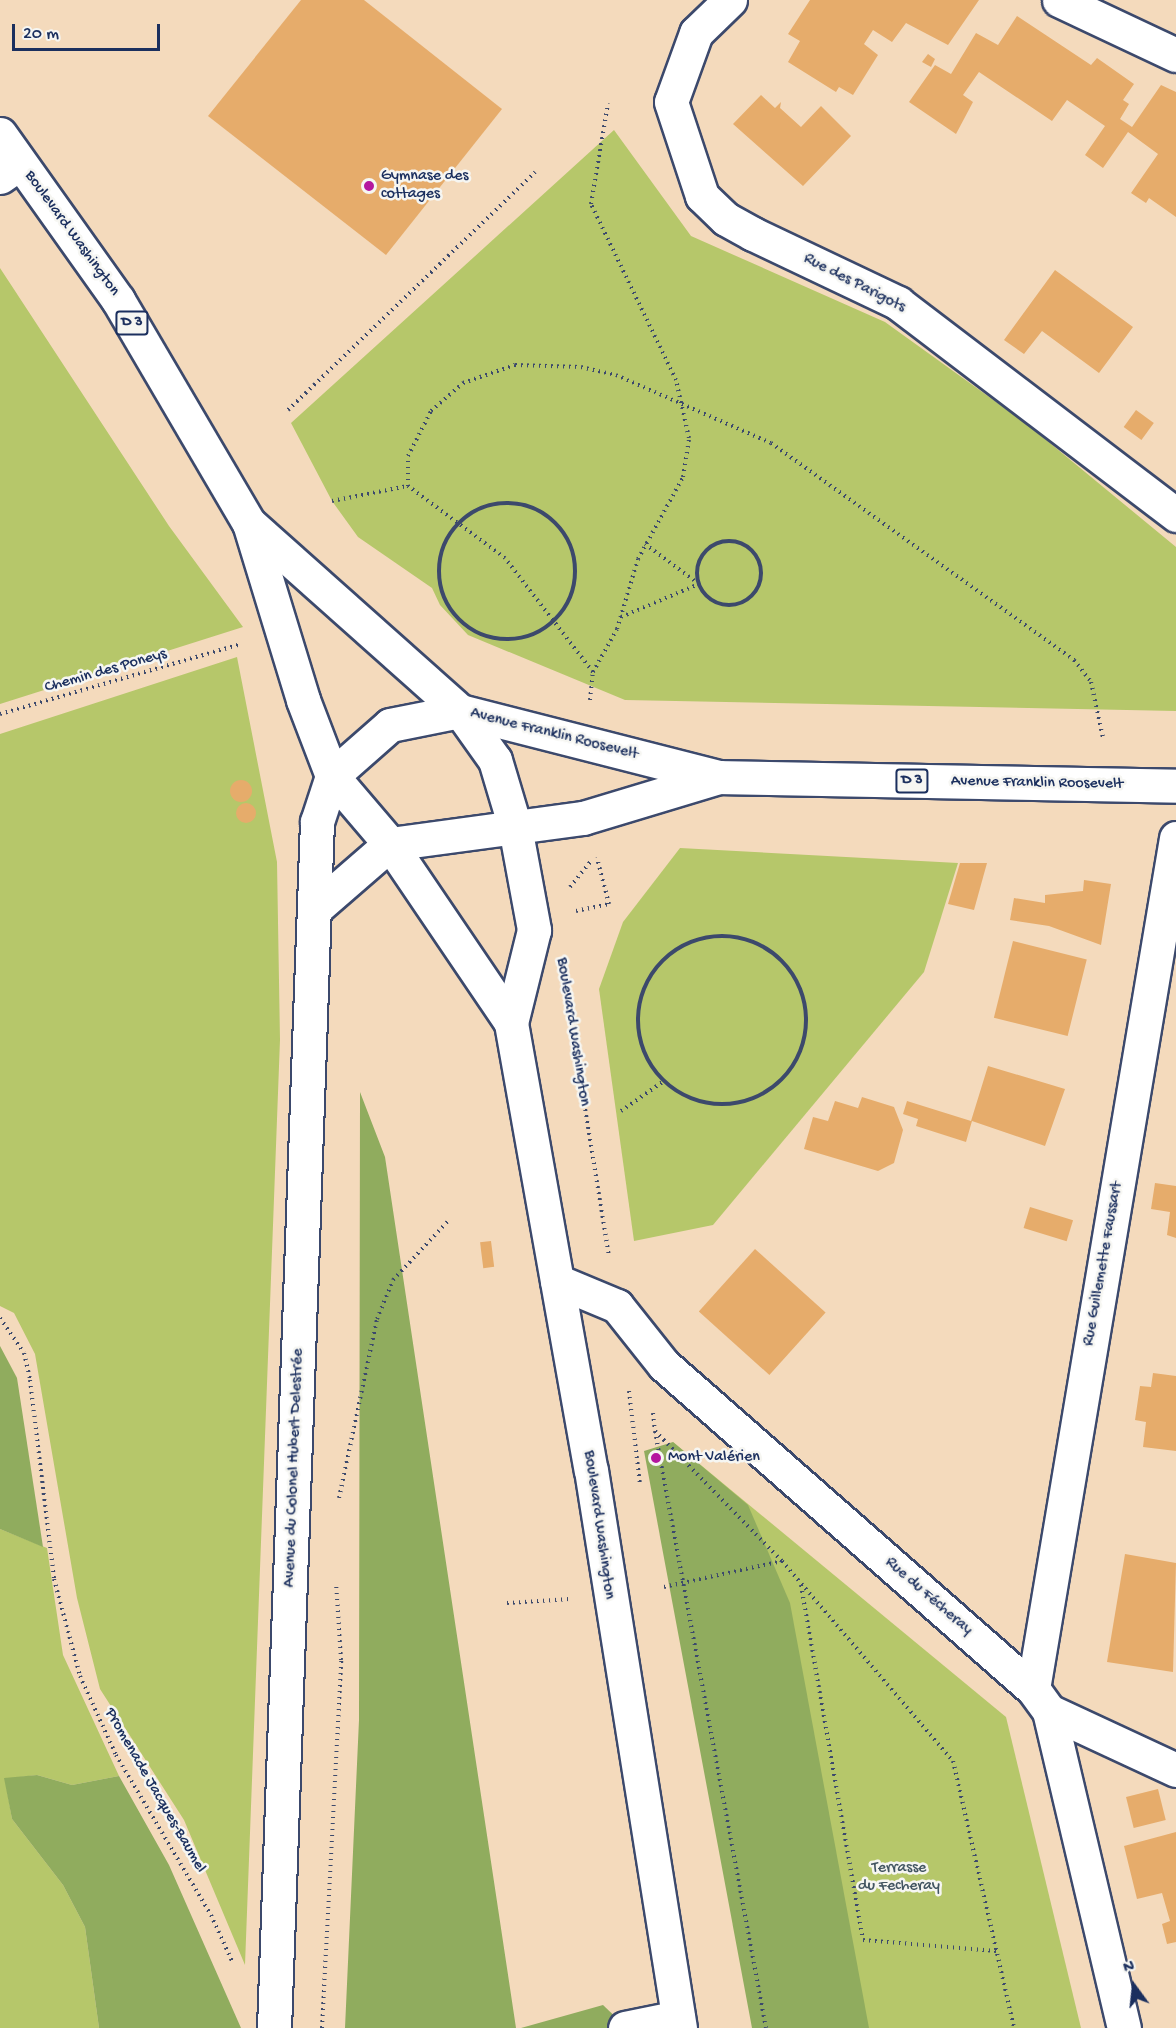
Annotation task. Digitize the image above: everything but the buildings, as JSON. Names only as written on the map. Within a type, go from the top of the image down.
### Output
[{"type":"street","name":"Rue des Parigots","points":[[730,0],[696,33],[671,102],[702,196],[726,219],[753,234],[898,303],[1176,514]]},
{"type":"street","points":[[1059,0],[1176,56]]},
{"type":"street","name":"Boulevard Washington","points":[[0,134],[10,170],[118,300],[249,523],[303,700],[332,776],[390,844],[511,1023],[557,1281],[679,2023]]},
{"type":"street","name":"Boulevard Washington","points":[[249,523],[459,711],[495,760],[515,827],[534,930],[511,1023]]},
{"type":"street","points":[[332,776],[390,725],[459,711]]},
{"type":"street","name":"Avenue Franklin Roosevelt","points":[[459,711],[719,777],[1176,786]]},
{"type":"street","name":"Avenue du Colonel Hubert Delestrée","points":[[274,2028],[316,908],[316,822],[332,776]]},
{"type":"street","name":"Avenue Franklin Roosevelt","points":[[390,844],[583,818],[719,777]]},
{"type":"street","name":"Rue Guillemette Faussart","points":[[1041,1700],[1176,838]]},
{"type":"street","points":[[316,908],[390,844]]},
{"type":"street","name":"Rue du Fécheray","points":[[557,1281],[617,1306],[664,1365],[1041,1700],[1176,1770]]},
{"type":"street","points":[[1041,1700],[1124,2028]]},
{"type":"street","points":[[625,2028],[679,2023]]},
{"type":"path","points":[[590,705],[593,672],[621,617],[645,544],[683,477],[689,438],[679,405],[676,380],[591,204],[608,103]]},
{"type":"path","points":[[288,410],[535,172]]},
{"type":"path","points":[[408,486],[408,456],[431,411],[463,383],[515,365],[581,367],[615,375],[679,405],[723,418],[771,443],[1074,660],[1090,682],[1103,738]]},
{"type":"path","points":[[332,501],[408,486],[505,558],[593,672]]},
{"type":"path","points":[[507,502],[550,517],[566,534],[576,579],[555,621],[515,639],[472,630],[456,616],[438,576],[440,555],[459,523],[484,506],[507,502]]},
{"type":"path","points":[[645,544],[699,584],[721,604],[742,602],[760,579],[757,558],[741,544],[720,543],[698,563],[699,584]]},
{"type":"path","points":[[621,617],[699,584]]},
{"type":"path","name":"Chemin des Poneys","points":[[0,714],[218,653]]},
{"type":"path","points":[[566,892],[596,855],[609,903],[576,911]]},
{"type":"path","points":[[711,936],[738,938],[764,947],[785,964],[800,988],[806,1015],[804,1043],[792,1068],[771,1088],[747,1101],[718,1104],[691,1099],[664,1081],[648,1063],[639,1036],[638,1008],[646,982],[662,960],[685,944],[711,936]]},
{"type":"path","name":"Boulevard Washington","points":[[563,978],[611,1267]]},
{"type":"path","points":[[621,1111],[664,1081]]},
{"type":"path","points":[[344,1473],[377,1319],[393,1280],[448,1221]]},
{"type":"path","name":"Promenade Jacques-Baumel","points":[[0,1318],[14,1335],[28,1371],[54,1580],[80,1676],[116,1755],[211,1915],[238,1974]]},
{"type":"path","points":[[653,1402],[655,1431],[679,1584],[766,2028]]},
{"type":"path","points":[[655,1431],[782,1561],[953,1761],[1014,2028]]},
{"type":"path","points":[[664,1587],[782,1561]]},
{"type":"path","points":[[800,1583],[863,1940],[996,1952]]},
{"type":"path","points":[[507,1603],[580,1598]]},
{"type":"green space","points":[[614,130],[691,236],[885,322],[1028,425],[1176,547],[1176,711],[625,700],[468,635],[440,605],[432,588],[358,537],[332,501],[291,423]]},
{"type":"green space","points":[[0,268],[169,526],[243,627],[0,704]]},
{"type":"green space","points":[[237,657],[277,862],[280,1040],[245,1965],[184,1820],[100,1689],[77,1598],[35,1354],[14,1313],[0,1306],[0,734]]},
{"type":"green space","points":[[680,848],[958,863],[924,972],[713,1225],[634,1241],[599,989],[623,922]]},
{"type":"green space","points":[[360,1092],[385,1157],[516,2028],[345,2028],[359,1720]]},
{"type":"green space","points":[[0,1346],[17,1378],[43,1547],[0,1529]]},
{"type":"green space","name":"Terrasse du Fecheray","points":[[673,1442],[1006,1717],[1081,2028],[782,2028]]},
{"type":"green space","points":[[673,1442],[748,1505],[790,1603],[869,2028],[752,2028],[644,1451]]},
{"type":"green space","points":[[0,1529],[47,1548],[63,1655],[119,1776],[72,1785],[37,1775],[5,1779],[12,1819],[63,1885],[85,1927],[99,2028],[0,2028]]},
{"type":"green space","points":[[37,1775],[72,1785],[119,1776],[169,1865],[241,2028],[99,2028],[85,1927],[63,1885],[12,1819],[4,1778]]},
{"type":"green space","points":[[603,2005],[627,2028],[521,2028]]},
{"type":"place","name":"Gymnase des cottages","points":[[369,186]]},
{"type":"place","name":"Mont Valérien","points":[[656,1458]]}]
